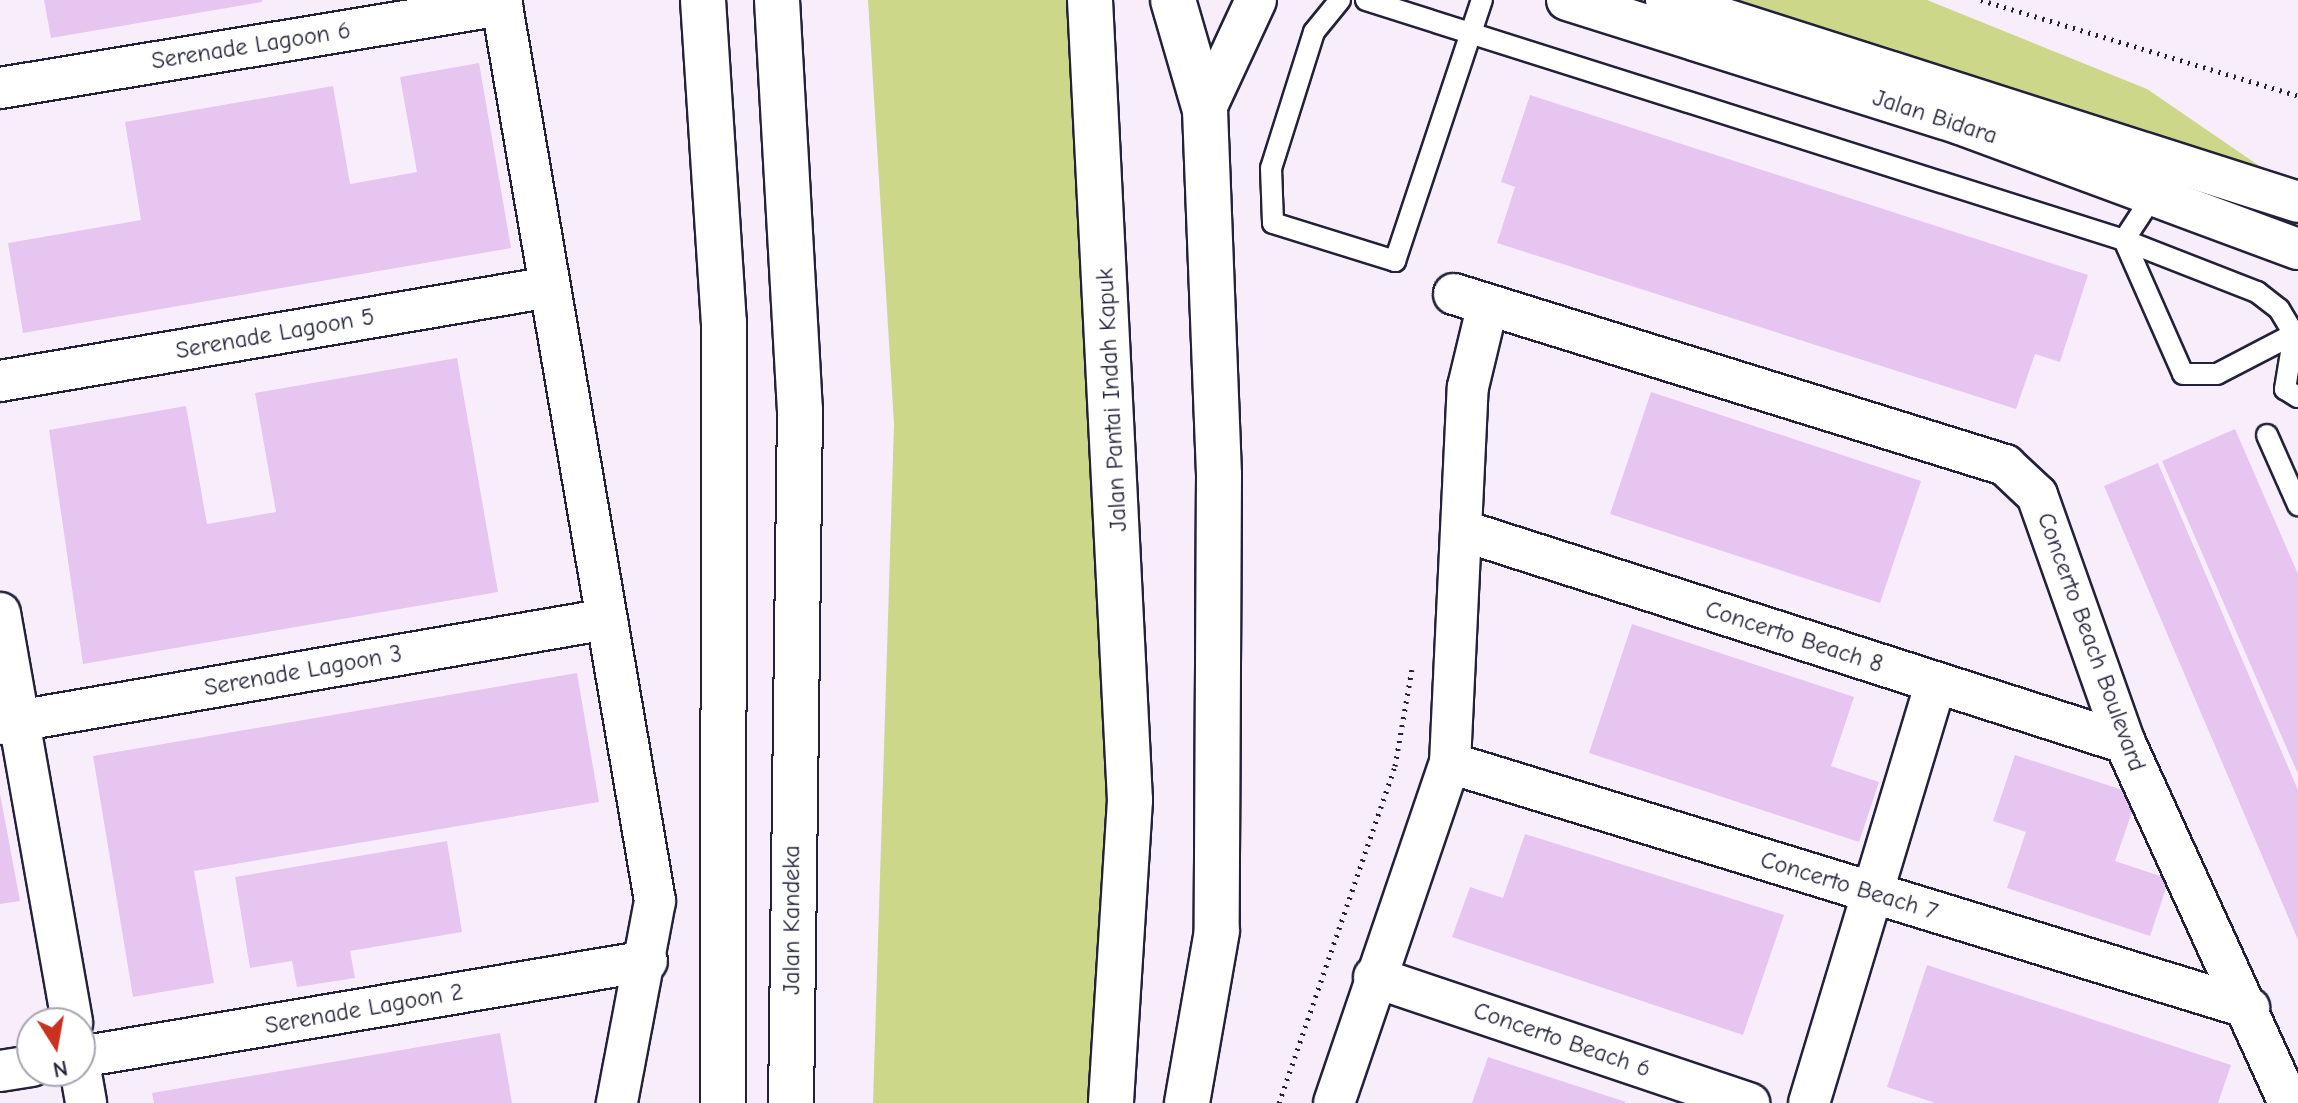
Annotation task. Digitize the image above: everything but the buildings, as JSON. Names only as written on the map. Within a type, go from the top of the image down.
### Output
[{"type":"main road","points":[[703,0],[724,322],[723,1103]]},
{"type":"main road","name":"Jalan Kandeka","points":[[777,0],[800,409],[793,738],[791,1103]]},
{"type":"main road","name":"Jalan Pantai Indah Kapuk","points":[[1090,0],[1130,800],[1111,1103]]},
{"type":"main road","points":[[1173,0],[1205,110],[1219,475],[1221,838],[1207,1014],[1187,1103]]},
{"type":"street","points":[[1205,110],[1256,0]]},
{"type":"street","name":"Jalan Bidara","points":[[1567,0],[1960,124],[2298,249]]},
{"type":"street","name":"Jalan Bidara","points":[[1666,0],[2298,202]]},
{"type":"street","points":[[502,2],[655,901],[647,961],[617,1103]]},
{"type":"street","name":"Serenade Lagoon 6","points":[[0,88],[502,2]]},
{"type":"street","name":"Serenade Lagoon 5","points":[[0,381],[550,287]]},
{"type":"street","name":"Concerto Beach Boulevard","points":[[1464,531],[1471,301],[2005,465],[2037,495],[2125,743],[2249,1008],[2289,1103]]},
{"type":"street","points":[[1334,1103],[1374,977],[1450,763],[1464,531]]},
{"type":"street","name":"Concerto Beach 8","points":[[1464,531],[2125,743]]},
{"type":"street","points":[[0,613],[10,722],[69,1007]]},
{"type":"street","name":"Serenade Lagoon 3","points":[[10,722],[607,619]]},
{"type":"street","points":[[1809,1103],[1877,894],[1936,683]]},
{"type":"street","name":"Concerto Beach 7","points":[[1450,763],[2249,1008]]},
{"type":"street","name":"Serenade Lagoon 2","points":[[96,1054],[647,961]]},
{"type":"street","name":"Concerto Beach 6","points":[[1374,977],[1749,1103]]},
{"type":"lane","points":[[1340,0],[1314,32],[1271,168],[1273,223],[1395,261],[1482,0]]},
{"type":"lane","points":[[1366,0],[2124,240],[2257,292],[2279,309],[2294,334],[2285,389],[2298,397]]},
{"type":"lane","points":[[2124,240],[2154,194]]},
{"type":"lane","points":[[2124,240],[2183,374],[2217,374],[2294,334]]},
{"type":"lane","points":[[2267,435],[2298,505]]},
{"type":"path","points":[[1981,0],[2298,96]]},
{"type":"path","points":[[1279,1103],[1395,766],[1413,664]]},
{"type":"green space","points":[[868,0],[1077,0],[1116,787],[1091,1103],[873,1103],[894,424]]},
{"type":"green space","points":[[1739,0],[1927,0],[2147,89],[2277,178]]}]
